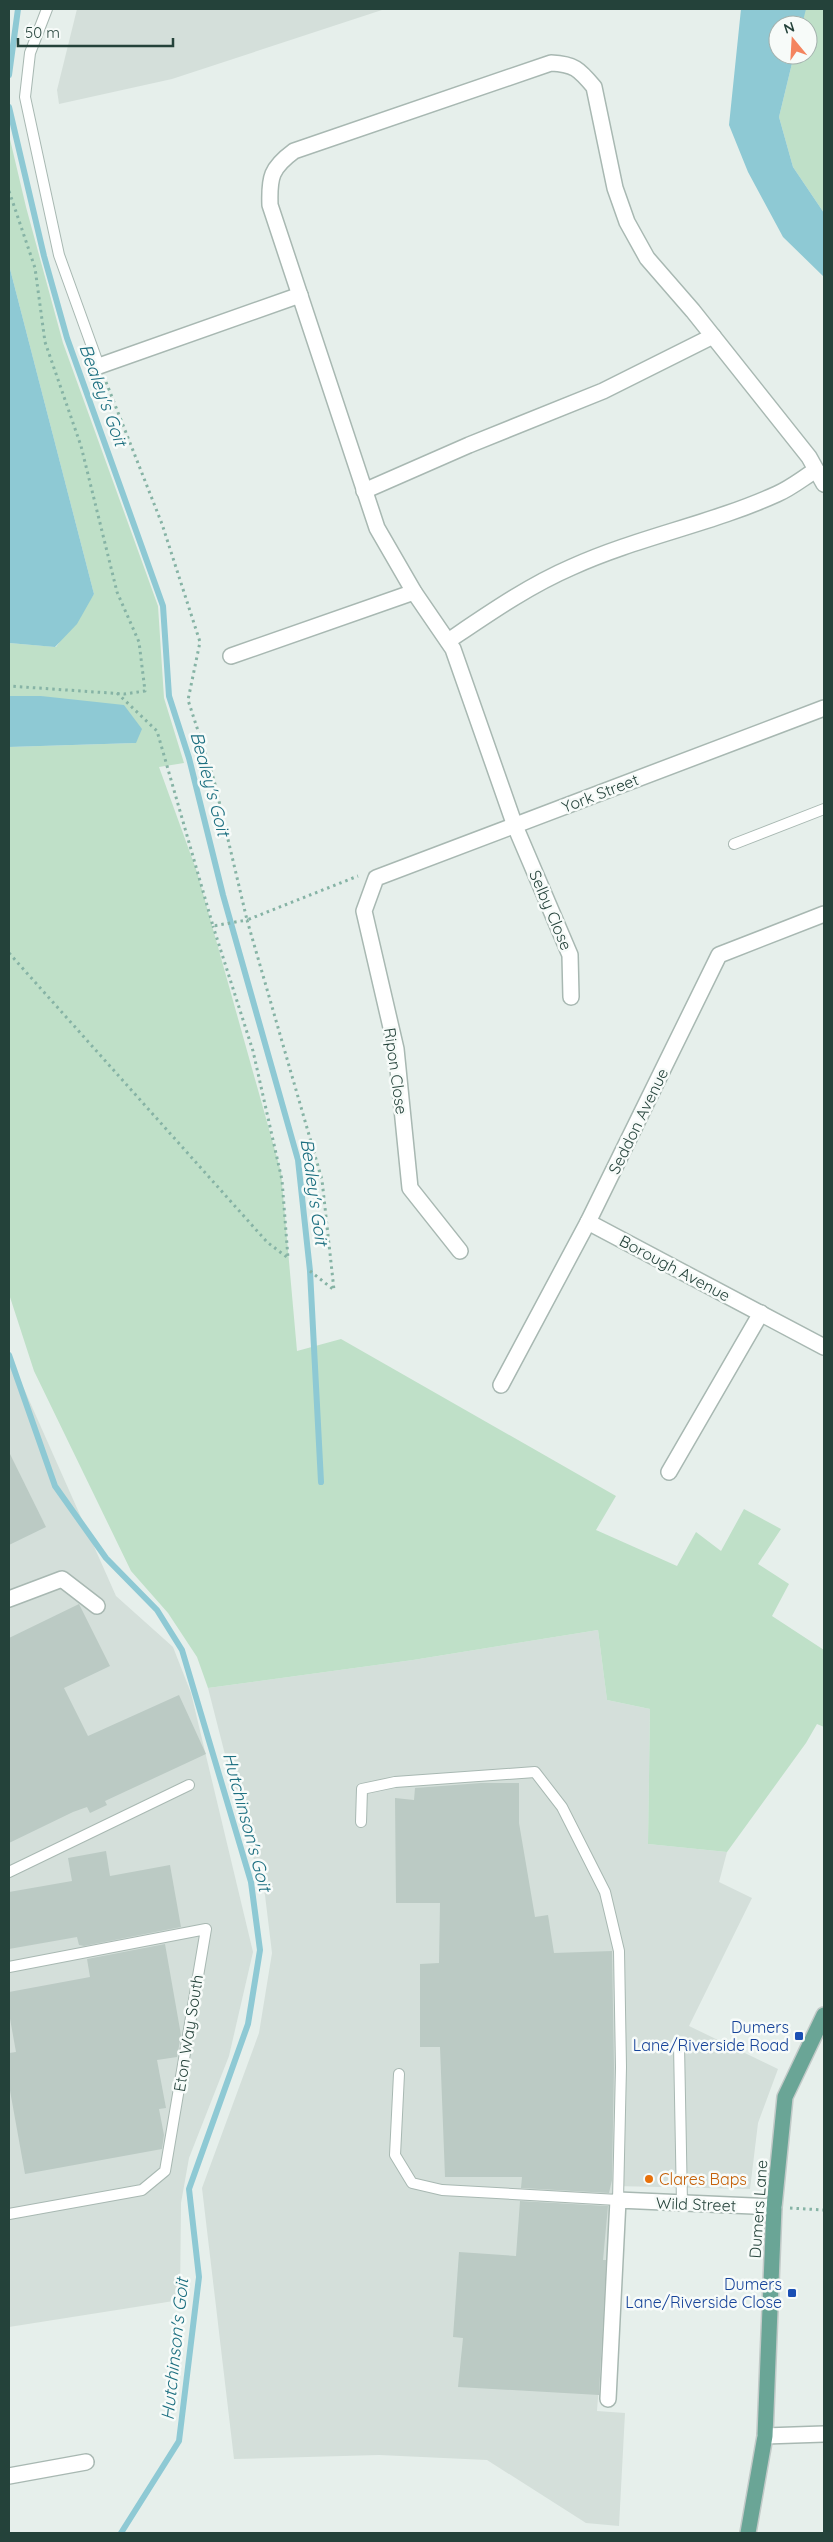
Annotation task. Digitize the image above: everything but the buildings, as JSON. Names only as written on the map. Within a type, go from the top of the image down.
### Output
[{"type":"main road","name":"Dumers Lane","points":[[748,2533],[765,2436],[774,2207],[785,2098],[824,2015]]},
{"type":"street","name":"Selby Close","points":[[571,997],[570,955],[515,826],[454,649],[414,592],[377,528],[270,205],[270,182],[276,164],[294,151],[551,63],[570,64],[583,74],[594,87],[615,188],[627,222],[647,258],[713,336],[809,457],[824,484]]},
{"type":"street","points":[[99,366],[300,296]]},
{"type":"street","points":[[364,491],[603,390],[713,336]]},
{"type":"street","points":[[448,641],[504,604],[572,567],[654,536],[748,506],[779,493],[816,470]]},
{"type":"street","points":[[231,656],[414,592]]},
{"type":"street","name":"York Street","points":[[376,878],[824,708]]},
{"type":"street","name":"Ripon Close","points":[[376,878],[364,911],[396,1049],[410,1188],[460,1251]]},
{"type":"street","name":"Seddon Avenue","points":[[501,1386],[588,1222],[719,955],[824,914]]},
{"type":"street","name":"Borough Avenue","points":[[588,1222],[824,1347]]},
{"type":"street","points":[[669,1472],[761,1313]]},
{"type":"street","points":[[9,1599],[62,1578],[98,1606]]},
{"type":"street","points":[[608,2400],[618,2200]]},
{"type":"street","name":"Wild Street","points":[[618,2200],[774,2207]]},
{"type":"street","points":[[765,2436],[824,2434]]},
{"type":"street","points":[[9,2476],[86,2462]]},
{"type":"lane","points":[[46,9],[30,53],[25,97],[59,254],[99,366]]},
{"type":"lane","points":[[734,844],[824,809]]},
{"type":"lane","points":[[361,1822],[362,1789],[405,1781],[535,1772],[562,1807],[606,1892],[619,1950],[618,2200],[442,2190],[412,2183],[395,2156],[399,2074]]},
{"type":"lane","points":[[9,1872],[190,1785]]},
{"type":"lane","name":"Eton Way South","points":[[9,1966],[206,1929],[165,2171],[142,2190],[9,2214]]},
{"type":"lane","points":[[679,2045],[682,2204]]},
{"type":"path","points":[[9,191],[35,268],[45,342],[81,446],[117,592],[139,642],[145,691],[117,694],[9,686]]},
{"type":"path","points":[[99,366],[162,524],[200,642],[188,700],[214,780],[247,920],[322,1180],[334,1290],[310,1271]]},
{"type":"path","points":[[9,953],[267,1242],[288,1258],[282,1180],[255,1060],[212,926],[157,731],[117,694]]},
{"type":"path","points":[[212,926],[247,920],[355,876],[376,878]]},
{"type":"path","points":[[774,2207],[824,2210]]},
{"type":"shaded area","points":[[77,9],[385,9],[172,79],[59,104],[57,90]]},
{"type":"shaded area","points":[[9,1355],[116,1596],[173,1647],[191,1693],[253,1952],[229,2056],[189,2158],[181,2203],[180,2300],[9,2327]]},
{"type":"shaded area","points":[[598,1630],[607,1700],[650,1709],[648,1844],[727,1852],[719,1882],[752,1898],[689,2026],[778,2069],[758,2123],[750,2189],[614,2186],[597,2411],[625,2413],[619,2526],[586,2523],[487,2460],[379,2455],[234,2459],[202,2188],[259,2033],[272,1953],[265,1895],[242,1821],[208,1688],[413,1660]]},
{"type":"green space","points":[[805,9],[824,9],[824,213],[793,167],[779,117],[792,65],[818,65],[818,15],[804,15]]},
{"type":"green space","points":[[9,135],[26,207],[63,343],[158,606],[164,698],[184,763],[159,767],[197,872],[281,1172],[297,1351],[341,1339],[616,1496],[596,1530],[677,1566],[696,1532],[721,1551],[744,1509],[781,1529],[758,1564],[789,1584],[772,1616],[824,1650],[824,1727],[817,1724],[806,1743],[727,1852],[648,1844],[650,1709],[607,1700],[598,1630],[413,1660],[208,1688],[197,1657],[168,1613],[131,1571],[34,1371],[9,1294],[9,747],[136,743],[41,696],[9,696],[9,643],[56,647],[94,594],[9,265]]},
{"type":"water","points":[[741,9],[806,9],[804,15],[768,15],[768,65],[792,65],[779,117],[793,167],[824,213],[824,277],[783,237],[748,172],[729,125]]},
{"type":"water","points":[[9,265],[94,594],[77,624],[55,647],[9,643]]},
{"type":"water","points":[[9,696],[41,696],[124,705],[142,729],[136,743],[9,747]]},
{"type":"waterway","name":"Bealey's Goit","points":[[9,75],[18,9]]},
{"type":"waterway","name":"Bealey's Goit","points":[[9,107],[44,256],[67,338],[163,606],[169,696],[189,758],[223,895],[298,1160],[310,1271],[321,1482]]},
{"type":"waterway","name":"Hutchinson's Goit","points":[[9,1355],[55,1486],[106,1558],[157,1610],[182,1650],[251,1882],[260,1950],[248,2024],[189,2189],[199,2277],[179,2441],[121,2533]]},
{"type":"place","name":"Dumers Lane/Riverside Road","points":[[799,2036]]},
{"type":"place","name":"Clares Baps","points":[[649,2179]]},
{"type":"place","name":"Dumers Lane/Riverside Close","points":[[792,2293]]}]
